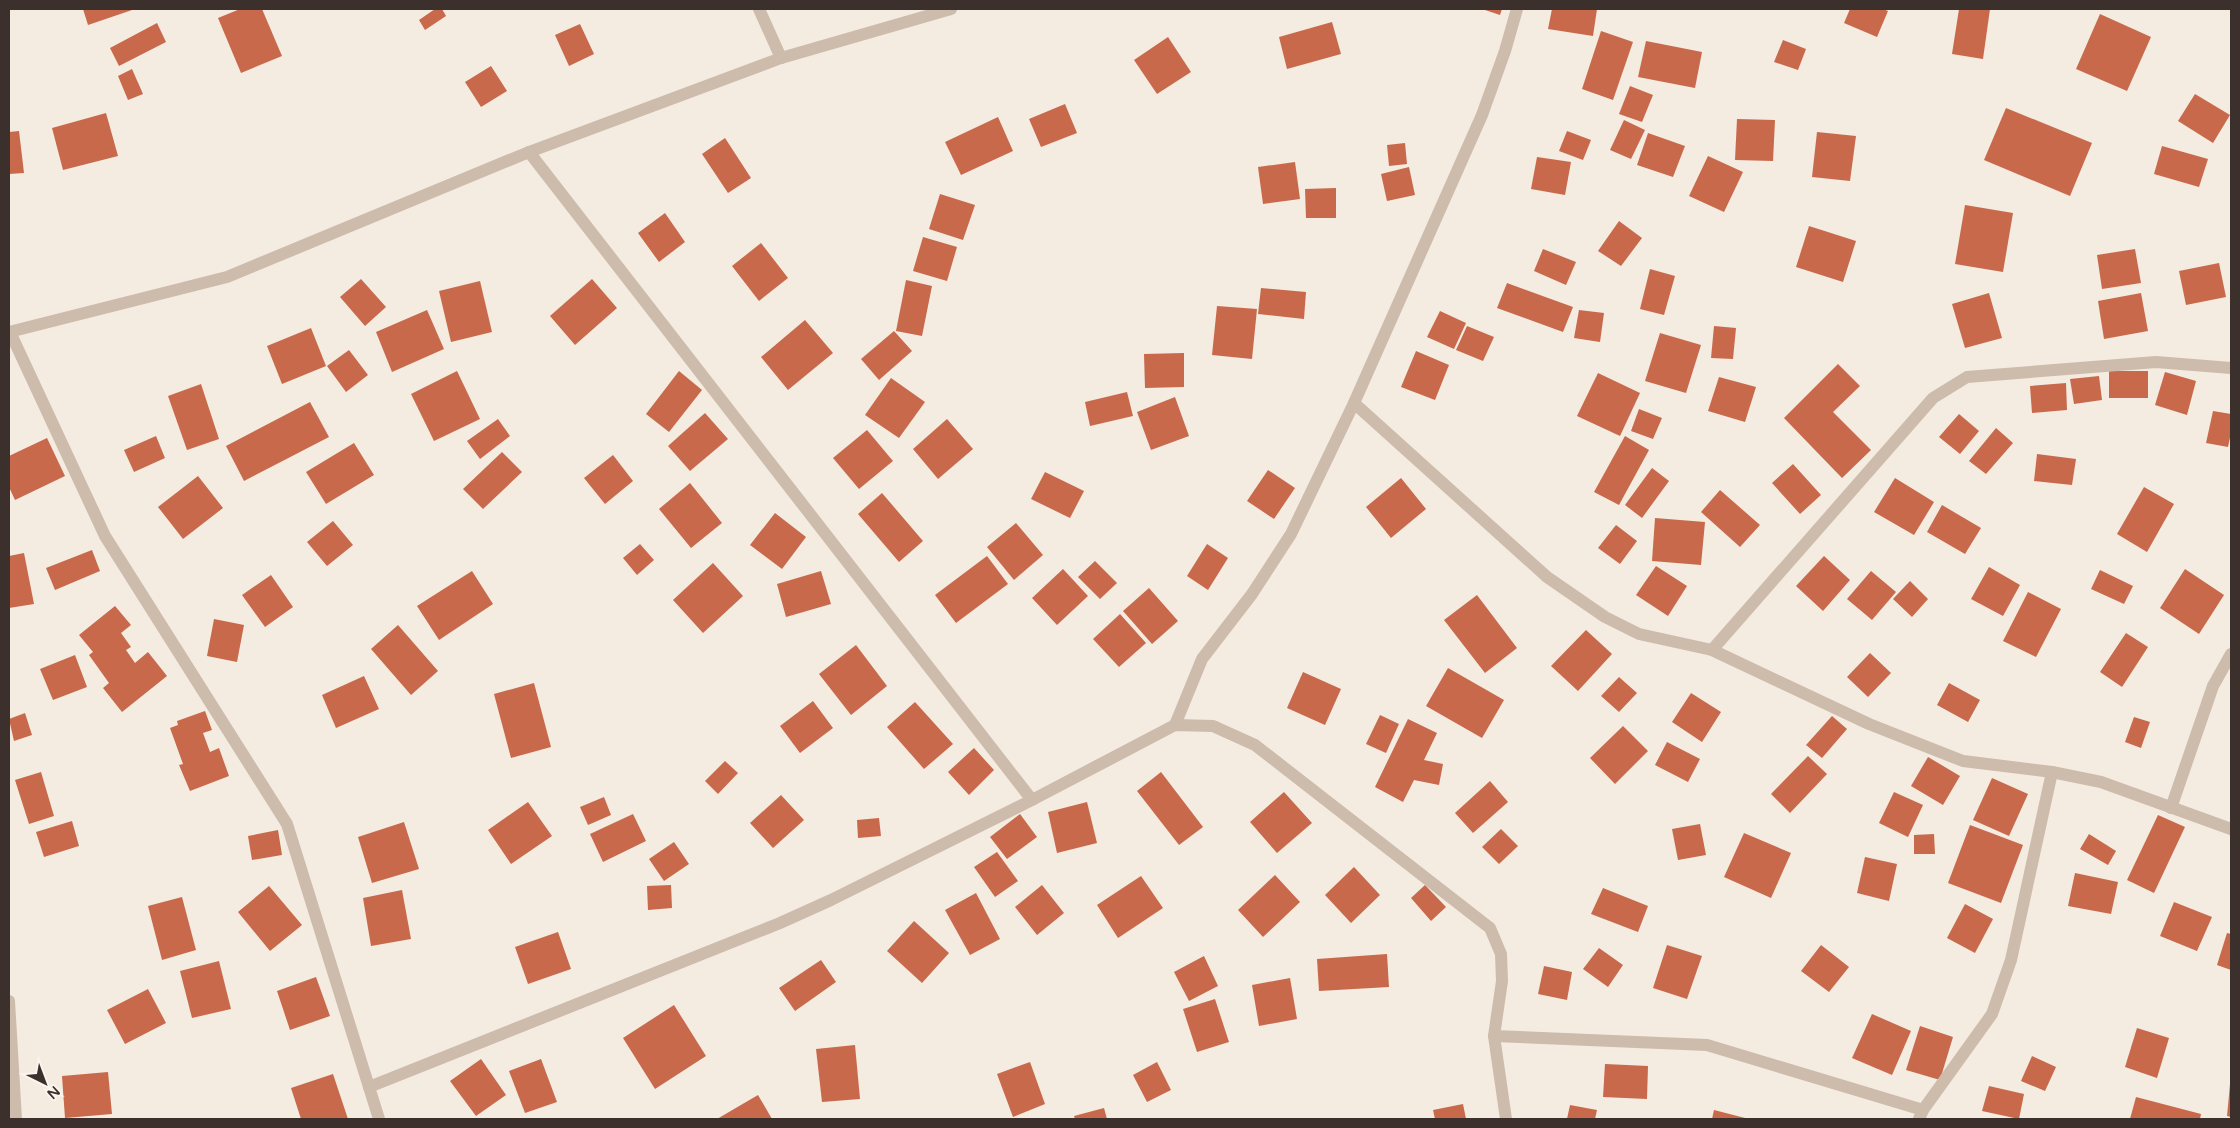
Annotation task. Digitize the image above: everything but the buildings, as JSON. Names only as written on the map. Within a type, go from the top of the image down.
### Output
[{"type":"street","points":[[758,9],[781,58]]},
{"type":"street","points":[[379,1119],[287,824],[105,536],[9,332],[227,277],[529,152],[781,58],[951,9]]},
{"type":"street","points":[[1175,725],[1202,659],[1252,594],[1291,534],[1354,403],[1482,115],[1505,51],[1517,9]]},
{"type":"street","points":[[529,152],[1032,800]]},
{"type":"street","points":[[1712,650],[1932,398],[1967,377],[2156,362],[2231,368]]},
{"type":"street","points":[[1354,403],[1547,577],[1605,617],[1639,634],[1712,650],[1870,724],[1962,761],[2052,772],[2101,782],[2231,829]]},
{"type":"street","points":[[2171,808],[2213,686],[2231,654]]},
{"type":"street","points":[[368,1087],[780,923],[840,896],[1032,800],[1175,725],[1213,726],[1255,746],[1490,928],[1501,954],[1502,981],[1494,1036],[1506,1119]]},
{"type":"street","points":[[1494,1036],[1707,1045],[1921,1115],[1992,1014],[2011,960],[2052,772]]},
{"type":"street","points":[[9,1001],[16,1119]]}]
